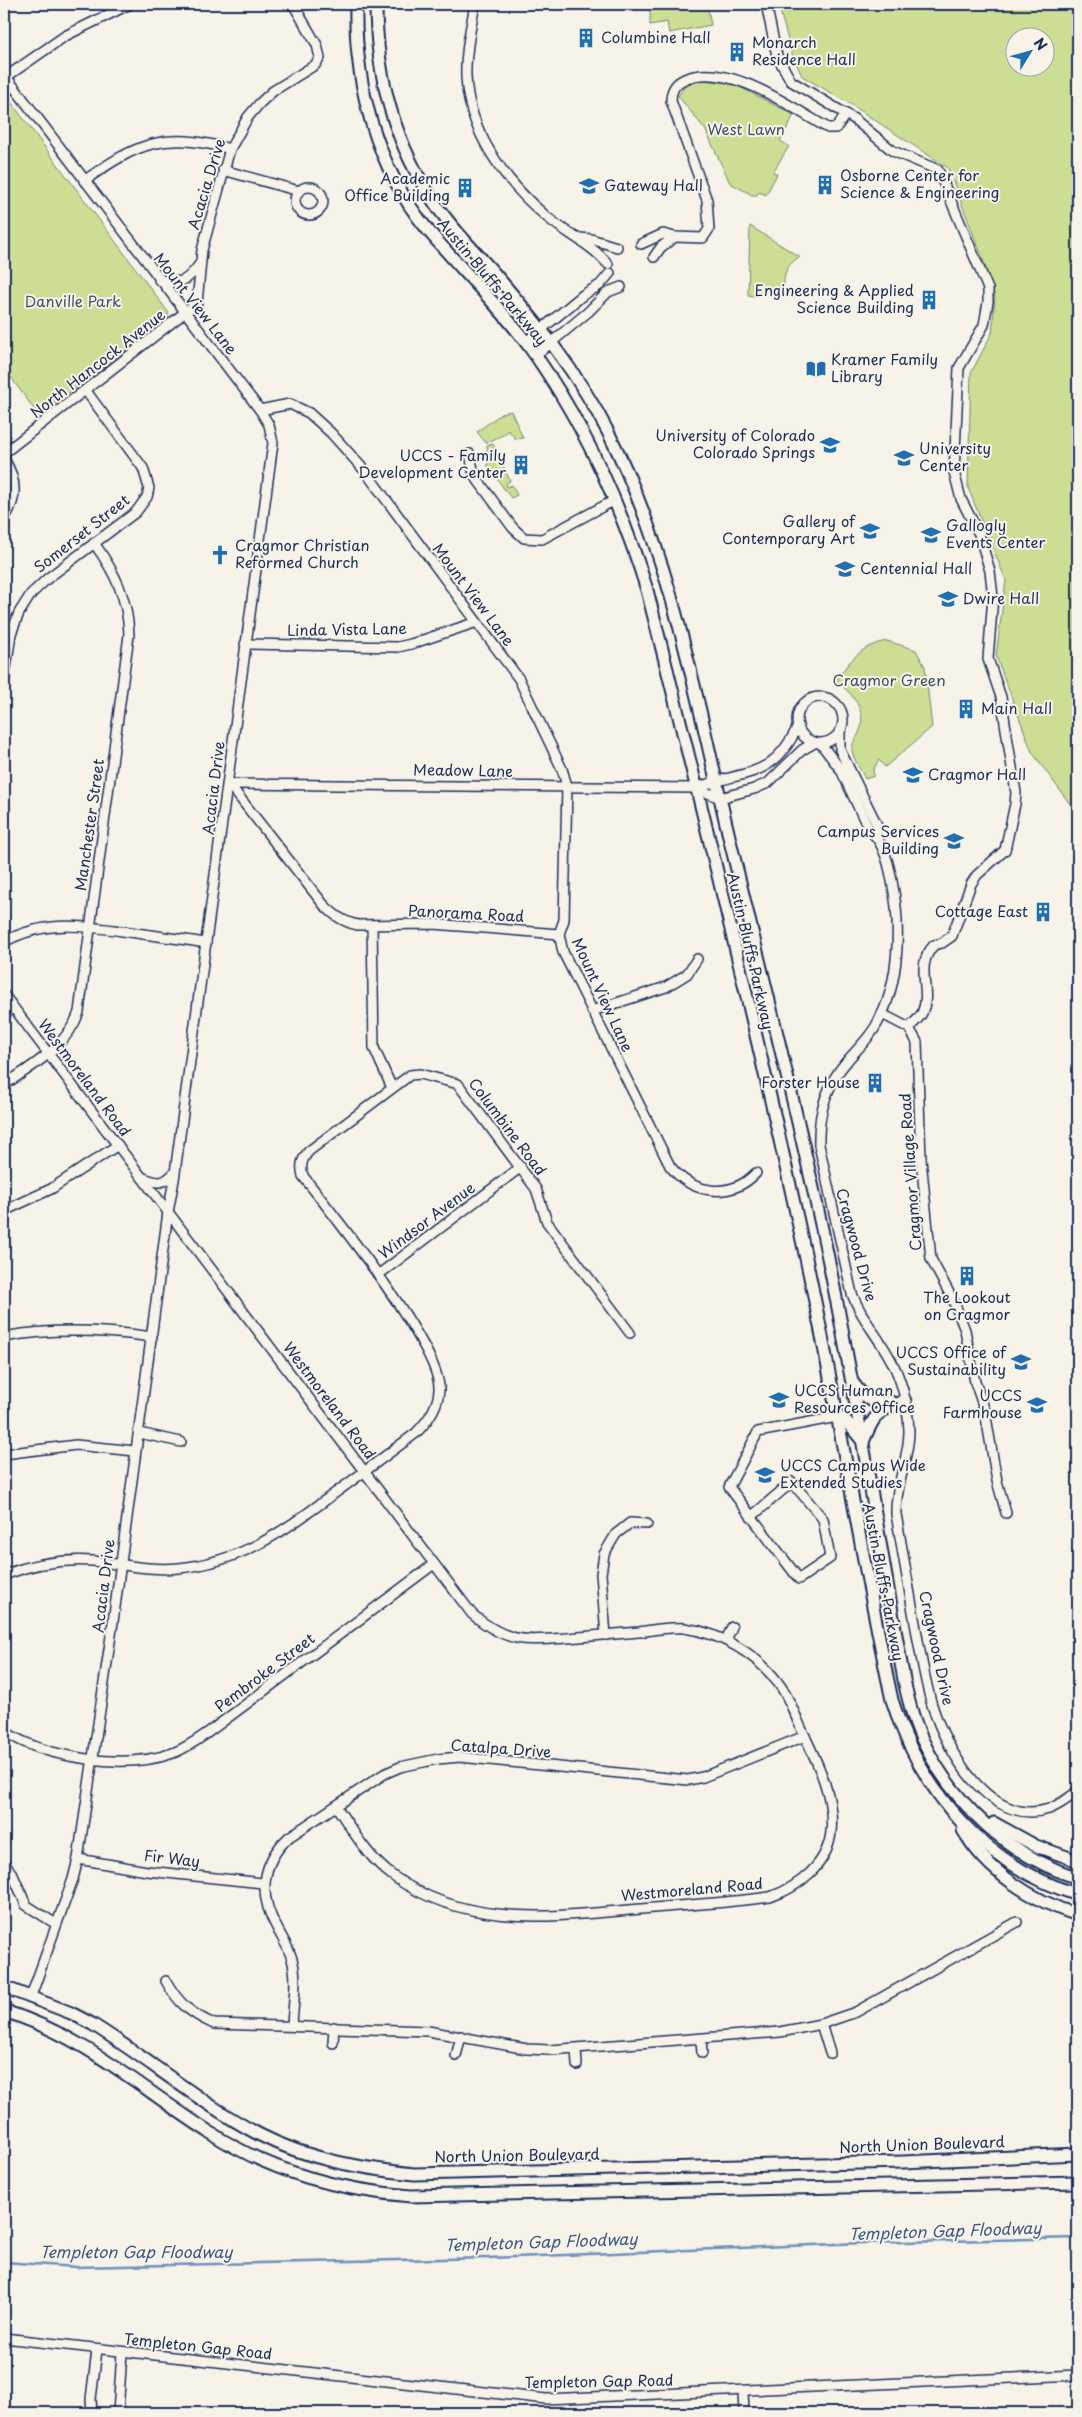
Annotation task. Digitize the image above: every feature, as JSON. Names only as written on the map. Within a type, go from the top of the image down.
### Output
[{"type":"main road","name":"Austin Bluffs Parkway","points":[[356,4],[357,51],[368,112],[398,183],[426,228],[526,342],[536,356],[590,445],[615,500],[647,590],[696,788],[803,1242],[856,1526],[892,1700],[900,1725],[919,1766],[943,1802],[956,1817],[1006,1860],[1041,1881],[1078,1895]]},
{"type":"main road","name":"Austin Bluffs Parkway","points":[[376,4],[378,46],[389,106],[416,172],[438,209],[542,329],[574,373],[608,431],[648,526],[670,597],[716,780],[806,1160],[852,1382],[902,1669],[913,1716],[921,1738],[946,1780],[978,1817],[1014,1846],[1048,1866],[1078,1878]]},
{"type":"main road","points":[[852,1382],[862,1396],[872,1402],[905,1401]]},
{"type":"main road","points":[[837,1417],[847,1422],[863,1442],[876,1414],[888,1406],[905,1401]]},
{"type":"main road","points":[[956,1817],[970,1841],[996,1870],[1027,1892],[1078,1915]]},
{"type":"main road","points":[[978,1817],[1036,1846],[1078,1861]]},
{"type":"main road","name":"North Union Boulevard","points":[[4,1987],[31,1996],[92,2024],[226,2116],[262,2136],[318,2158],[356,2166],[414,2174],[904,2162],[1078,2154]]},
{"type":"main road","points":[[4,2011],[34,2021],[91,2050],[211,2133],[264,2162],[337,2186],[371,2192],[412,2196],[1078,2182]]},
{"type":"street","points":[[5,76],[65,36],[95,19],[130,4]]},
{"type":"street","name":"Acacia Drive","points":[[185,314],[197,304],[199,265],[230,149],[248,117],[260,103],[273,91],[314,65],[320,58],[317,45],[293,4]]},
{"type":"street","points":[[475,4],[466,75],[473,113],[483,138],[514,185],[548,217],[580,238],[609,268],[600,285],[583,295],[526,342]]},
{"type":"street","points":[[766,4],[777,56],[787,76],[802,89],[846,114],[893,151],[938,170],[988,289],[984,325],[959,368],[954,472],[961,499],[979,534],[990,571],[993,597],[988,659],[1001,697],[1016,793],[1015,804],[1004,850],[971,884],[952,936],[942,944],[934,945],[927,955],[923,968],[925,994],[923,1011],[909,1028],[882,1014]]},
{"type":"street","points":[[641,244],[663,234],[675,237],[703,238],[709,229],[707,200],[671,101],[673,88],[681,81],[696,75],[708,74],[735,78],[828,128],[836,128],[846,114]]},
{"type":"street","name":"Mount View Lane","points":[[5,76],[260,410],[290,404],[309,413],[331,433],[365,471],[519,679],[562,769],[566,786],[564,920],[559,934],[563,952],[670,1166],[678,1176],[690,1184],[703,1189],[718,1191],[737,1187],[748,1182],[756,1173]]},
{"type":"street","points":[[84,181],[126,153],[157,142],[192,140],[230,149]]},
{"type":"street","points":[[223,170],[299,191]]},
{"type":"street","points":[[654,257],[661,247],[675,237]]},
{"type":"street","points":[[580,238],[591,239],[616,247]]},
{"type":"street","points":[[159,280],[175,283],[184,281],[191,276],[199,265]]},
{"type":"street","points":[[536,356],[608,292],[622,287]]},
{"type":"street","name":"North Hancock Avenue","points":[[4,453],[185,314]]},
{"type":"street","name":"Somerset Street","points":[[4,682],[11,634],[24,603],[39,585],[136,512],[147,497],[149,488],[143,468],[86,391]]},
{"type":"street","name":"Acacia Drive","points":[[31,1996],[73,1879],[94,1759],[168,1212],[229,784],[245,644],[273,443],[269,425],[260,410]]},
{"type":"street","points":[[470,454],[474,475],[514,528],[524,538],[542,539],[615,500]]},
{"type":"street","points":[[4,460],[13,474],[15,485],[11,506],[4,519]]},
{"type":"street","name":"Manchester Street","points":[[4,1085],[47,1054],[66,1037],[78,1017],[129,635],[126,608],[119,581],[94,543]]},
{"type":"street","name":"Linda Vista Lane","points":[[245,644],[398,647],[477,622]]},
{"type":"street","points":[[720,798],[768,783],[802,750],[818,743],[832,741],[840,734],[844,722],[842,710],[834,701],[822,697],[808,700],[798,713],[798,726],[804,737],[818,743]]},
{"type":"street","name":"Meadow Lane","points":[[696,788],[716,780],[753,772],[768,765],[784,752],[798,726]]},
{"type":"street","name":"Cragwood Drive","points":[[840,734],[840,750],[878,827],[876,835]]},
{"type":"street","name":"Cragwood Drive","points":[[818,743],[841,770],[869,830],[876,835],[890,871],[896,909],[894,969],[891,989],[882,1014],[871,1033],[840,1070],[828,1092],[819,1121],[819,1144],[852,1294],[862,1318],[892,1361],[905,1401],[908,1446],[897,1494],[896,1514],[924,1674],[940,1726],[971,1778],[986,1794],[1003,1804],[1024,1810],[1047,1809],[1078,1791]]},
{"type":"street","points":[[229,784],[332,914],[349,923],[372,925],[374,1048],[392,1088]]},
{"type":"street","name":"Meadow Lane","points":[[229,784],[696,788],[720,798]]},
{"type":"street","name":"Panorama Road","points":[[372,925],[433,924],[559,934]]},
{"type":"street","points":[[4,942],[31,929],[48,926],[91,926],[206,943]]},
{"type":"street","points":[[592,1011],[666,988],[687,974],[697,959]]},
{"type":"street","name":"Westmoreland Road","points":[[4,995],[472,1614],[493,1630],[527,1641],[683,1628],[726,1640],[746,1652],[770,1672],[787,1696],[805,1736],[831,1806],[831,1836],[818,1864],[807,1876],[785,1892],[770,1897],[535,1918],[478,1911],[426,1895],[392,1876],[365,1849],[336,1806]]},
{"type":"street","points":[[4,1014],[14,1008]]},
{"type":"street","name":"Cragmor Village Road","points":[[909,1028],[916,1039],[919,1058],[919,1126],[931,1259],[954,1302],[967,1339],[975,1382],[985,1410],[997,1481],[1006,1513]]},
{"type":"street","name":"Columbine Road","points":[[378,1275],[303,1176],[300,1167],[303,1157],[309,1150],[410,1075],[420,1074],[458,1084],[536,1189],[547,1222],[630,1333]]},
{"type":"street","points":[[4,1211],[52,1189],[118,1145]]},
{"type":"street","name":"Windsor Avenue","points":[[4,1575],[52,1562],[91,1561],[139,1568],[178,1568],[197,1566],[234,1556],[278,1535],[426,1423],[437,1402],[439,1389],[433,1362],[378,1275],[521,1167]]},
{"type":"street","points":[[143,1178],[158,1184],[167,1181],[175,1171]]},
{"type":"street","points":[[4,1337],[75,1330],[102,1330],[152,1337]]},
{"type":"street","points":[[750,1517],[792,1482],[822,1518],[830,1558],[799,1579],[750,1517],[729,1487],[758,1432],[837,1417]]},
{"type":"street","points":[[139,1433],[181,1442]]},
{"type":"street","points":[[4,1454],[76,1445],[136,1451]]},
{"type":"street","points":[[606,1635],[601,1574],[604,1554],[616,1534],[630,1523],[647,1524]]},
{"type":"street","name":"Pembroke Street","points":[[4,1731],[29,1746],[94,1759],[140,1760],[173,1753],[189,1746],[434,1564]]},
{"type":"street","points":[[726,1640],[732,1627]]},
{"type":"street","name":"Catalpa Drive","points":[[292,2025],[294,1972],[292,1960],[269,1912],[264,1883],[267,1868],[280,1846],[289,1837],[384,1774],[400,1767],[438,1759],[460,1757],[688,1780],[703,1777],[805,1736]]},
{"type":"street","name":"Fir Way","points":[[78,1859],[147,1871],[264,1883]]},
{"type":"street","points":[[4,1863],[13,1875],[26,1905],[56,1924]]},
{"type":"street","points":[[166,1982],[177,2000],[204,2020],[214,2024],[292,2025],[428,2031],[528,2049],[576,2049],[780,2032],[821,2024],[856,2012],[1017,1922]]},
{"type":"street","points":[[821,2024],[830,2053]]},
{"type":"street","points":[[333,2043],[334,2027]]},
{"type":"street","points":[[456,2056],[461,2036]]},
{"type":"street","points":[[701,2039],[702,2053]]},
{"type":"street","points":[[576,2049],[577,2065]]},
{"type":"street","name":"Templeton Gap Road","points":[[4,2338],[522,2398],[546,2399],[1078,2374]]},
{"type":"street","points":[[92,2413],[91,2399],[97,2350]]},
{"type":"street","points":[[118,2413],[122,2352]]},
{"type":"street","points":[[743,2391],[744,2413]]},
{"type":"green space","points":[[650,4],[707,4],[711,25],[669,33],[667,22],[650,25]]},
{"type":"green space","points":[[778,4],[1078,4],[1078,815],[1032,752],[996,656],[1006,580],[968,488],[971,373],[992,333],[995,297],[984,262],[948,168],[850,104],[802,76],[792,54]]},
{"type":"green space","name":"West Lawn","points":[[700,80],[732,83],[794,115],[780,141],[789,146],[773,172],[777,174],[766,195],[759,192],[757,195],[752,195],[730,183],[705,129],[678,96],[686,85]]},
{"type":"green space","name":"Danville Park","points":[[5,94],[169,313],[166,320],[39,416],[4,368]]},
{"type":"green space","points":[[750,226],[800,257],[788,268],[784,285],[754,296],[748,295]]},
{"type":"green space","points":[[511,411],[523,438],[516,439],[508,430],[505,434],[486,443],[477,432],[502,413]]},
{"type":"green space","points":[[493,444],[498,455],[494,457],[495,460],[500,459],[510,481],[506,484],[507,487],[512,485],[517,495],[511,498],[488,467],[487,445]]},
{"type":"green space","name":"Cragmor Green","points":[[887,641],[916,650],[925,667],[932,727],[885,767],[879,760],[873,770],[874,776],[865,779],[852,751],[861,725],[862,717],[860,710],[853,697],[836,681],[846,666],[857,655],[871,646]]},
{"type":"waterway","name":"Templeton Gap Floodway","points":[[4,2262],[76,2267],[489,2258],[861,2243],[1078,2238]]},
{"type":"place","name":"Columbine Hall","points":[[586,38]]},
{"type":"place","name":"Monarch Residence Hall","points":[[737,52]]},
{"type":"place","name":"Osborne Center for Science & Engineering","points":[[825,185]]},
{"type":"place","name":"Gateway Hall","points":[[589,186]]},
{"type":"place","name":"Academic Office Building","points":[[465,188]]},
{"type":"place","name":"Engineering & Applied Science Building","points":[[929,300]]},
{"type":"place","name":"Kramer Family Library","points":[[816,369]]},
{"type":"place","name":"University of Colorado Colorado Springs","points":[[830,445]]},
{"type":"place","name":"University Center","points":[[904,458]]},
{"type":"place","name":"UCCS - Family Development Center","points":[[521,465]]},
{"type":"place","name":"Gallery of Contemporary Art","points":[[870,531]]},
{"type":"place","name":"Gallogly Events Center","points":[[931,535]]},
{"type":"place","name":"Cragmor Christian Reformed Church","points":[[220,555]]},
{"type":"place","name":"Centennial Hall","points":[[845,569]]},
{"type":"place","name":"Dwire Hall","points":[[948,599]]},
{"type":"place","name":"Main Hall","points":[[966,709]]},
{"type":"place","name":"Cragmor Hall","points":[[913,775]]},
{"type":"place","name":"Campus Services Building","points":[[954,841]]},
{"type":"place","name":"Cottage East","points":[[1043,912]]},
{"type":"place","name":"Forster House","points":[[875,1083]]},
{"type":"place","name":"The Lookout on Cragmor","points":[[967,1276]]},
{"type":"place","name":"UCCS Office of Sustainability","points":[[1021,1362]]},
{"type":"place","name":"UCCS Human Resources Office","points":[[779,1400]]},
{"type":"place","name":"UCCS Farmhouse","points":[[1037,1405]]},
{"type":"place","name":"UCCS Campus Wide Extended Studies","points":[[765,1475]]}]
